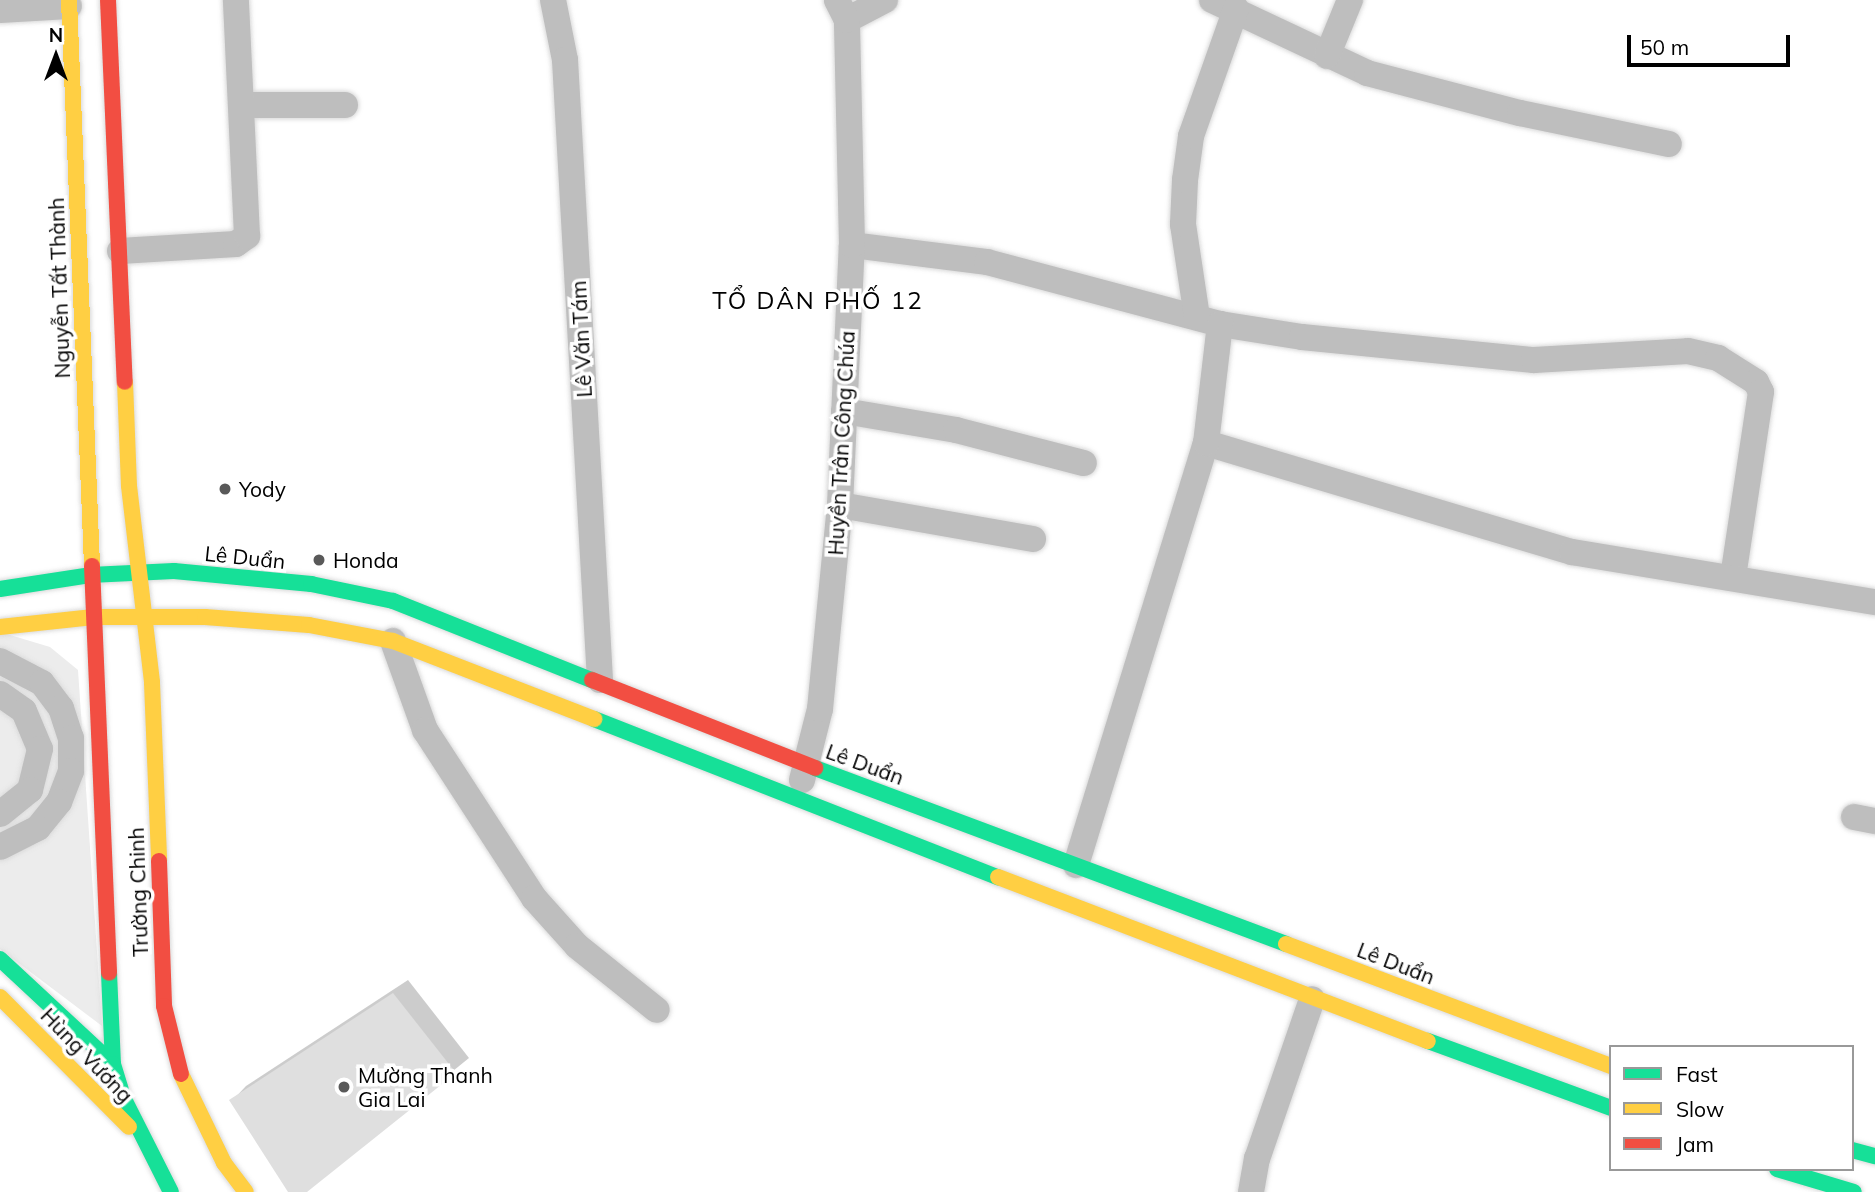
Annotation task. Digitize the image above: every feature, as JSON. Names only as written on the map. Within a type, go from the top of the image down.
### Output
[{"type":"main road","points":[[108,0],[130,486],[139,572]]},
{"type":"main road","name":"Nguyễn Tất Thành","points":[[69,3],[90,575]]},
{"type":"main road","name":"Lê Duẩn","points":[[90,575],[139,572],[215,574],[356,592],[393,601],[600,680],[807,765],[1609,1065]]},
{"type":"main road","name":"Trường Chinh","points":[[139,572],[152,683],[164,1006],[170,1045],[201,1122],[246,1192]]},
{"type":"main road","points":[[0,589],[90,575]]},
{"type":"main road","name":"Trường Chinh","points":[[90,575],[113,1064],[145,1144],[171,1192]]},
{"type":"main road","points":[[0,626],[93,617],[144,617],[309,625],[393,641],[1312,999],[1609,1107]]},
{"type":"main road","name":"Hùng Vương","points":[[0,959],[113,1064]]},
{"type":"main road","name":"Hùng Vương","points":[[0,997],[145,1144]]},
{"type":"main road","points":[[1854,1151],[1875,1156]]},
{"type":"main road","points":[[1784,1171],[1854,1192]]},
{"type":"street","points":[[120,251],[243,242],[248,224],[236,0]]},
{"type":"street","name":"Lê Văn Tám","points":[[553,0],[565,60],[600,680]]},
{"type":"street","points":[[842,10],[885,0]]},
{"type":"street","points":[[1327,56],[1350,0]]},
{"type":"street","points":[[0,10],[69,3]]},
{"type":"street","points":[[1076,865],[1206,443],[1208,321],[1183,224],[1191,136],[1224,4],[1367,73],[1520,113],[1669,145]]},
{"type":"street","name":"Huyền Trân Công Chúa","points":[[796,800],[820,709],[840,505],[852,245],[842,10]]},
{"type":"street","points":[[242,105],[345,105]]},
{"type":"street","points":[[852,245],[987,262],[1208,321],[1467,355],[1570,360],[1688,351],[1718,358],[1756,382],[1761,392],[1733,577]]},
{"type":"street","points":[[844,411],[968,432],[1084,463]]},
{"type":"street","points":[[1206,443],[1572,552],[1875,602]]},
{"type":"street","points":[[840,505],[1033,539]]},
{"type":"street","points":[[393,641],[425,730],[534,898],[577,946],[657,1010]]},
{"type":"street","points":[[0,661],[42,683],[61,708],[71,737],[67,780],[59,802],[38,828],[0,847]]},
{"type":"street","points":[[0,694],[24,711],[35,729],[40,750],[29,769],[30,790],[0,814]]},
{"type":"street","points":[[67,780],[102,792]]},
{"type":"street","points":[[1251,1192],[1257,1159],[1312,999]]},
{"type":"shaded area","points":[[0,632],[50,647],[78,670],[102,1026],[0,949]]},
{"type":"building","name":"Mường Thanh Gia Lai","points":[[393,993],[456,1073],[307,1192],[288,1192],[229,1100]]},
{"type":"traffic: fast","points":[[0,589],[90,575],[174,571],[311,584],[393,601],[592,680]]},
{"type":"traffic: fast","points":[[594,719],[998,877]]},
{"type":"traffic: fast","points":[[815,768],[1286,944]]},
{"type":"traffic: fast","points":[[0,959],[113,1064]]},
{"type":"traffic: fast","points":[[109,973],[113,1064],[124,1099],[171,1192]]},
{"type":"traffic: fast","points":[[1428,1041],[1609,1107]]},
{"type":"traffic: fast","points":[[1854,1151],[1875,1156]]},
{"type":"traffic: fast","points":[[1784,1171],[1854,1192]]},
{"type":"traffic: slow","points":[[69,0],[92,566]]},
{"type":"traffic: slow","points":[[125,382],[129,486],[152,683],[159,861]]},
{"type":"traffic: slow","points":[[0,627],[93,617],[205,617],[309,625],[393,641],[594,719]]},
{"type":"traffic: slow","points":[[998,877],[1428,1041]]},
{"type":"traffic: slow","points":[[1286,944],[1609,1065]]},
{"type":"traffic: slow","points":[[0,997],[129,1127]]},
{"type":"traffic: slow","points":[[181,1074],[224,1163],[246,1192]]},
{"type":"traffic: jam","points":[[108,0],[125,382]]},
{"type":"traffic: jam","points":[[92,566],[109,973]]},
{"type":"traffic: jam","points":[[592,680],[815,768]]},
{"type":"traffic: jam","points":[[159,861],[164,1006],[181,1074]]},
{"type":"place","name":"Yody","points":[[225,489]]},
{"type":"place","name":"Honda","points":[[319,560]]},
{"type":"place","name":"Mường Thanh Gia Lai","points":[[344,1087]]},
{"type":"district","name":"TỔ DÂN PHỐ 12","points":[[818,301]]}]
